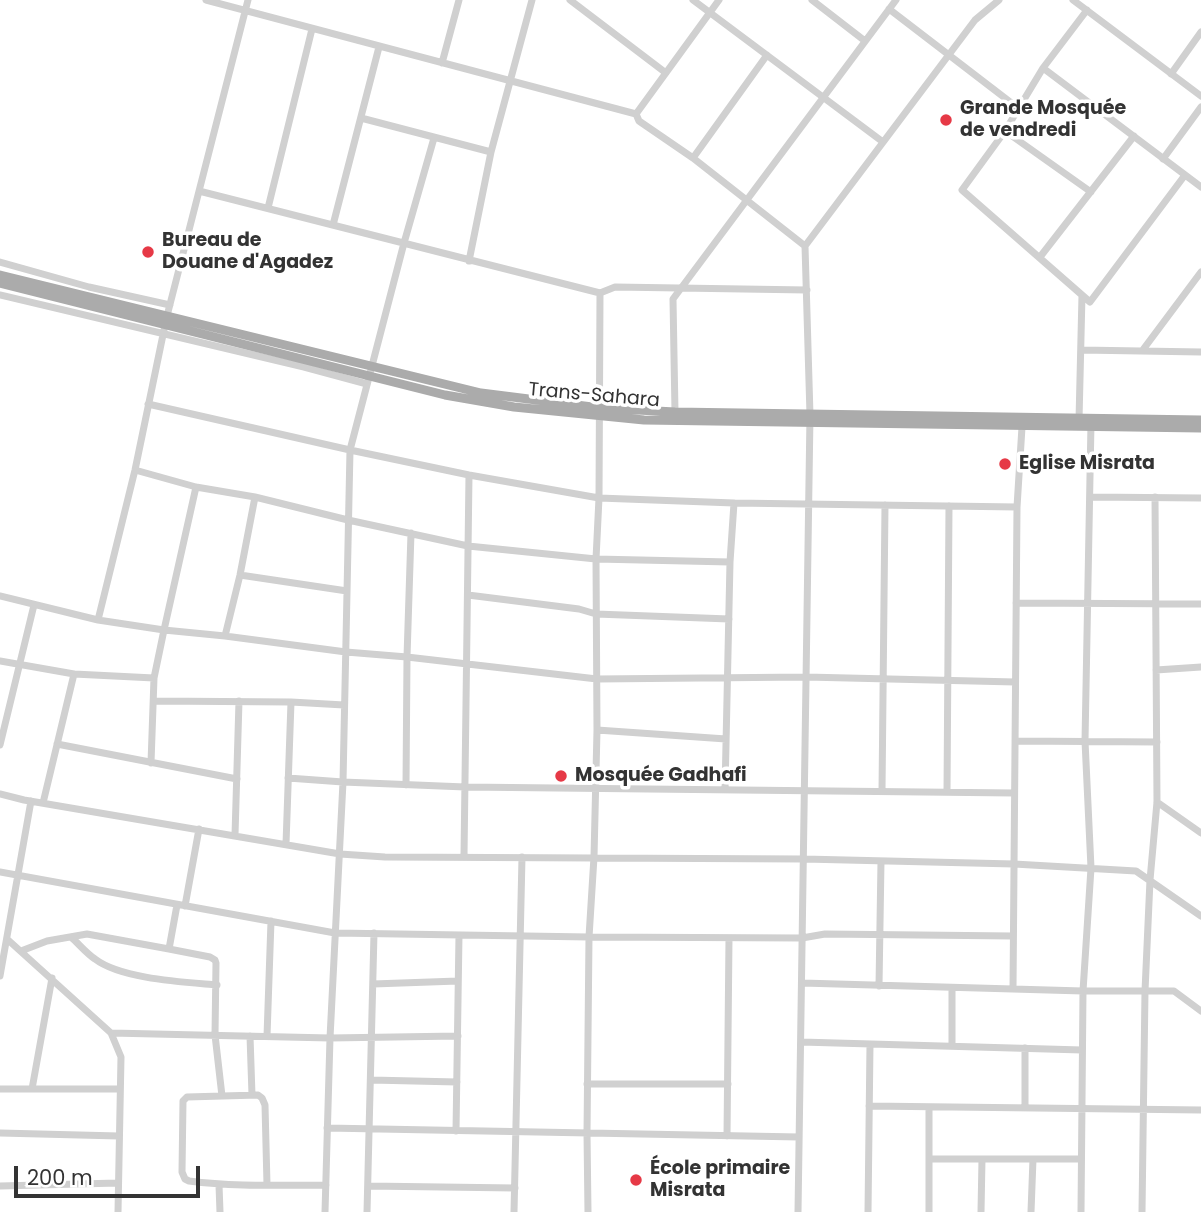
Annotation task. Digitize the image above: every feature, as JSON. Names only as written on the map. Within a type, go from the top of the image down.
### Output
[{"type":"main road","name":"Trans-Sahara","points":[[0,275],[165,325]]},
{"type":"main road","name":"Trans-Sahara","points":[[0,283],[369,376],[644,420],[694,416],[1079,422],[1201,428]]},
{"type":"main road","name":"Trans-Sahara","points":[[600,412],[675,412],[694,416]]},
{"type":"main road","name":"Trans-Sahara","points":[[1091,423],[1201,420]]},
{"type":"main road","name":"Trans-Sahara","points":[[986,421],[1022,427],[1079,422]]},
{"type":"street","points":[[206,0],[636,114]]},
{"type":"street","points":[[98,620],[135,470],[170,304],[248,0]]},
{"type":"street","points":[[442,63],[459,0]]},
{"type":"street","points":[[469,261],[491,152],[532,0]]},
{"type":"street","points":[[570,0],[666,73]]},
{"type":"street","points":[[693,0],[883,142]]},
{"type":"street","points":[[636,114],[719,0]]},
{"type":"street","points":[[812,0],[865,41]]},
{"type":"street","points":[[675,412],[673,299],[896,0]]},
{"type":"street","points":[[798,1212],[810,419],[805,246],[975,20],[999,0]]},
{"type":"street","points":[[1073,0],[1201,96]]},
{"type":"street","points":[[889,9],[1018,108]]},
{"type":"street","points":[[1087,10],[1044,68],[1005,131],[962,190],[1090,302],[1185,175]]},
{"type":"street","points":[[268,208],[312,29]]},
{"type":"street","points":[[1171,74],[1201,32]]},
{"type":"street","points":[[333,225],[379,47]]},
{"type":"street","points":[[692,158],[767,55]]},
{"type":"street","points":[[1044,68],[1201,187]]},
{"type":"street","points":[[1163,159],[1201,107]]},
{"type":"street","points":[[636,114],[639,121],[692,158],[805,246]]},
{"type":"street","points":[[361,118],[491,152]]},
{"type":"street","points":[[1005,131],[1091,192]]},
{"type":"street","points":[[1040,257],[1134,136]]},
{"type":"street","points":[[325,1212],[330,1038],[343,782],[350,450],[404,243],[435,138]]},
{"type":"street","points":[[200,191],[600,293],[615,287],[807,290]]},
{"type":"street","points":[[0,262],[89,287],[170,304]]},
{"type":"street","points":[[1142,351],[1201,272]]},
{"type":"street","points":[[588,1212],[589,937],[597,730],[596,559],[600,293]]},
{"type":"street","points":[[0,295],[165,325],[369,376]]},
{"type":"street","points":[[1079,422],[1082,295]]},
{"type":"street","points":[[1081,351],[1201,352]]},
{"type":"street","points":[[148,404],[469,475],[599,498],[1017,507]]},
{"type":"street","points":[[1081,1212],[1083,991],[1091,868],[1085,741],[1091,423]]},
{"type":"street","points":[[1013,989],[1017,507],[1022,427]]},
{"type":"street","points":[[135,470],[196,487],[255,497],[468,546],[596,559],[730,562]]},
{"type":"street","points":[[464,856],[469,475]]},
{"type":"street","points":[[151,763],[154,678],[196,487]]},
{"type":"street","points":[[1090,496],[1201,498]]},
{"type":"street","points":[[225,636],[255,497]]},
{"type":"street","points":[[1142,1212],[1144,991],[1157,802],[1155,498]]},
{"type":"street","points":[[725,790],[730,562],[734,503]]},
{"type":"street","points":[[882,791],[885,505]]},
{"type":"street","points":[[947,792],[949,506]]},
{"type":"street","points":[[406,785],[411,533]]},
{"type":"street","points":[[240,575],[347,591]]},
{"type":"street","points":[[468,595],[579,609],[596,614],[729,618]]},
{"type":"street","points":[[0,596],[98,620],[164,630],[597,679],[806,677],[1015,682]]},
{"type":"street","points":[[1016,603],[1201,604]]},
{"type":"street","points":[[0,745],[34,605]]},
{"type":"street","points":[[0,661],[74,674],[154,678]]},
{"type":"street","points":[[1156,670],[1201,667]]},
{"type":"street","points":[[43,803],[74,674]]},
{"type":"street","points":[[154,701],[344,705]]},
{"type":"street","points":[[235,835],[239,701]]},
{"type":"street","points":[[286,844],[291,702]]},
{"type":"street","points":[[597,730],[726,739]]},
{"type":"street","points":[[1015,741],[1157,741]]},
{"type":"street","points":[[57,744],[237,779]]},
{"type":"street","points":[[288,778],[465,787],[1014,793]]},
{"type":"street","points":[[0,794],[340,853],[385,857],[804,859],[1014,864],[1136,871],[1201,916]]},
{"type":"street","points":[[0,976],[31,801]]},
{"type":"street","points":[[1157,802],[1201,833]]},
{"type":"street","points":[[169,949],[199,829]]},
{"type":"street","points":[[514,1212],[522,857]]},
{"type":"street","points":[[879,986],[881,861]]},
{"type":"street","points":[[0,872],[335,933],[802,939],[825,934],[879,933],[1013,936]]},
{"type":"street","points":[[267,1036],[271,921]]},
{"type":"street","points":[[367,1212],[374,933]]},
{"type":"street","points":[[21,951],[47,941],[87,934],[215,960],[215,1035],[222,1096]]},
{"type":"street","points":[[456,1131],[459,935]]},
{"type":"street","points":[[71,937],[95,960],[112,968],[157,979],[217,985]]},
{"type":"street","points":[[727,1136],[729,938]]},
{"type":"street","points":[[7,939],[111,1032],[121,1057],[118,1212]]},
{"type":"street","points":[[32,1089],[52,978]]},
{"type":"street","points":[[373,984],[458,981]]},
{"type":"street","points":[[802,983],[1083,991],[1174,990],[1201,1011]]},
{"type":"street","points":[[952,988],[952,1046]]},
{"type":"street","points":[[111,1032],[330,1038],[458,1036]]},
{"type":"street","points":[[250,1036],[252,1095]]},
{"type":"street","points":[[801,1042],[1082,1050]]},
{"type":"street","points":[[868,1212],[870,1044]]},
{"type":"street","points":[[1025,1048],[1025,1108]]},
{"type":"street","points":[[371,1080],[457,1082]]},
{"type":"street","points":[[587,1084],[728,1084]]},
{"type":"street","points":[[0,1089],[119,1089]]},
{"type":"street","points":[[267,1185],[265,1105],[262,1098],[258,1095],[187,1097],[183,1101],[185,1179],[219,1185],[267,1185],[326,1185]]},
{"type":"street","points":[[869,1106],[1201,1110]]},
{"type":"street","points":[[929,1107],[929,1212]]},
{"type":"street","points":[[327,1128],[799,1137]]},
{"type":"street","points":[[0,1133],[119,1136]]},
{"type":"street","points":[[929,1159],[1081,1159]]},
{"type":"street","points":[[981,1212],[982,1159]]},
{"type":"street","points":[[1031,1212],[1033,1159]]},
{"type":"street","points":[[0,1186],[118,1183]]},
{"type":"street","points":[[219,1185],[220,1212]]},
{"type":"street","points":[[368,1186],[515,1188]]},
{"type":"place","name":"Grande Mosquée de vendredi","points":[[946,120]]},
{"type":"place","name":"Bureau de Douane d'Agadez","points":[[148,252]]},
{"type":"place","name":"Eglise Misrata","points":[[1005,464]]},
{"type":"place","name":"Mosquée Gadhafi","points":[[561,776]]},
{"type":"place","name":"École primaire Misrata","points":[[636,1180]]}]
